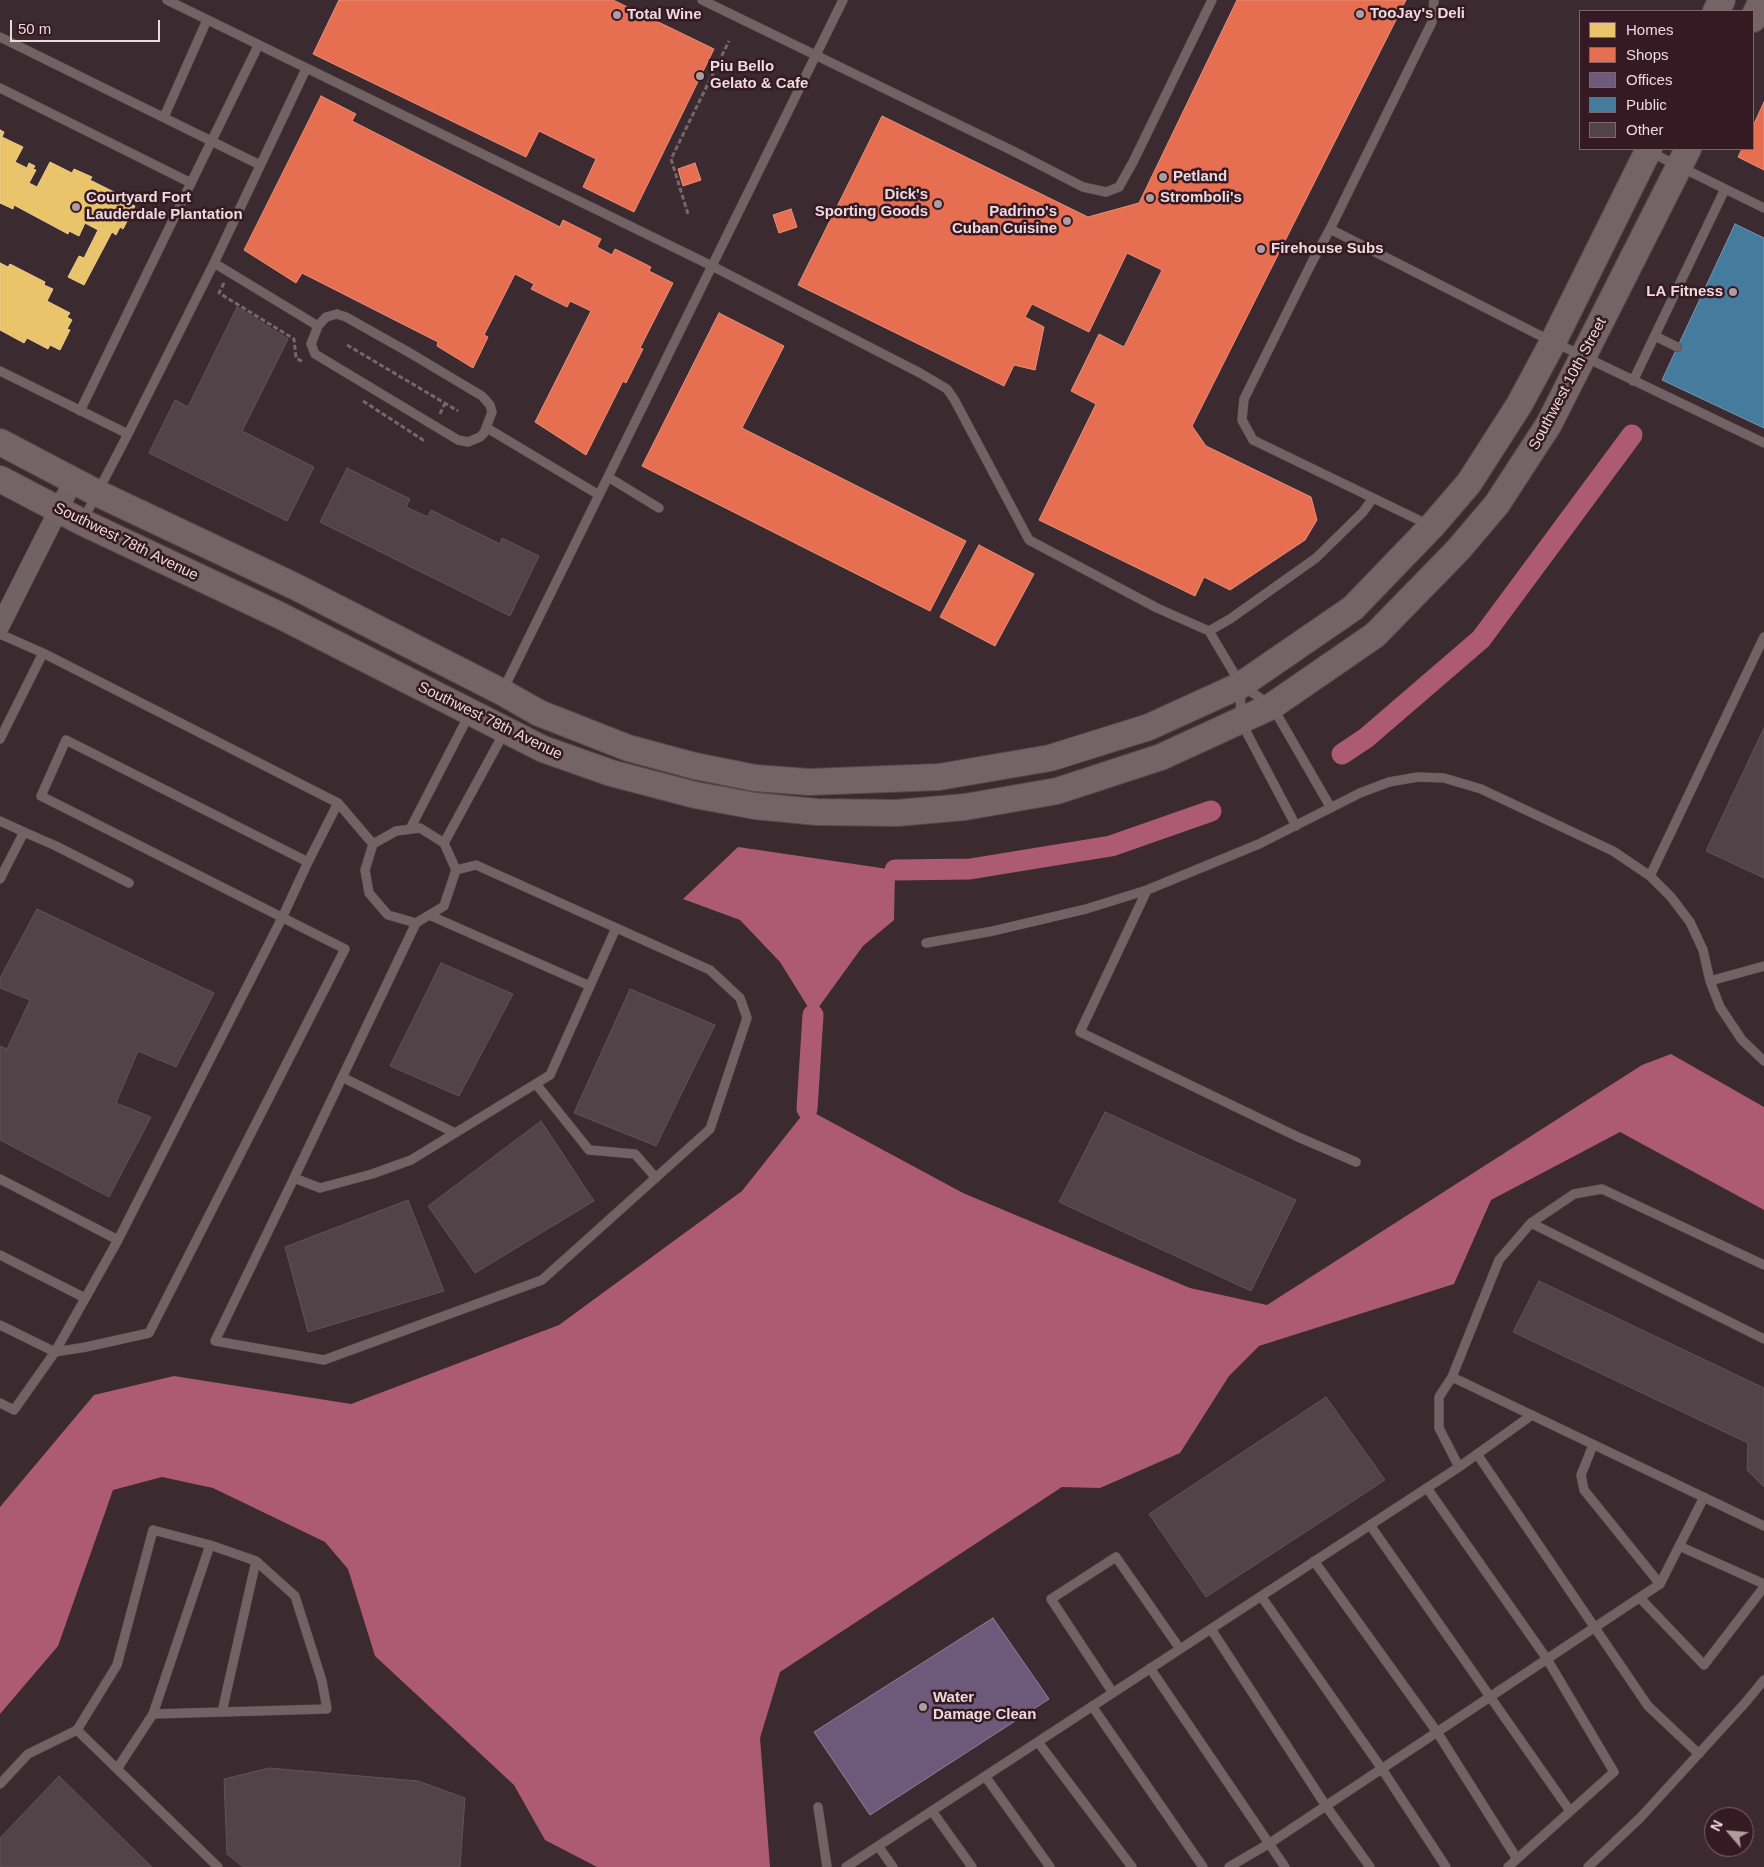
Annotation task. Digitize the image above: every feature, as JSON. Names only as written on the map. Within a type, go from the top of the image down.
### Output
[{"type":"street","points":[[1754,17],[1762,0]]},
{"type":"street","points":[[1241,685],[1352,608],[1432,526],[1469,483],[1519,405],[1553,342],[1648,150]]},
{"type":"street","name":"Southwest 10th Street","points":[[1272,706],[1375,635],[1458,550],[1497,504],[1549,424],[1683,158]]},
{"type":"street","name":"Southwest 78th Avenue","points":[[0,442],[96,493],[294,586],[539,712],[628,748],[695,766],[755,778],[809,782],[930,778],[1050,758],[1149,727],[1241,685]]},
{"type":"street","name":"Southwest 78th Avenue","points":[[0,479],[82,522],[279,616],[543,749],[611,774],[695,795],[755,806],[817,812],[897,813],[965,807],[1057,791],[1161,757],[1272,706]]},
{"type":"street","points":[[0,626],[74,480]]},
{"type":"street","points":[[435,695],[502,692]]},
{"type":"street","points":[[470,713],[539,712]]},
{"type":"lane","points":[[167,0],[712,266],[920,373],[947,389],[1029,540],[1158,608],[1209,631],[1241,685],[1272,706],[1331,808]]},
{"type":"lane","points":[[702,0],[981,135],[1083,188],[1106,192],[1119,187],[1133,162],[1212,0]]},
{"type":"lane","points":[[502,692],[843,0]]},
{"type":"lane","points":[[1432,526],[1253,440],[1242,420],[1244,399],[1432,22],[1434,0]]},
{"type":"lane","points":[[164,117],[207,20]]},
{"type":"lane","points":[[0,37],[260,165]]},
{"type":"lane","points":[[80,411],[258,46]]},
{"type":"lane","points":[[82,522],[214,263],[306,69]]},
{"type":"lane","points":[[0,88],[192,183]]},
{"type":"lane","points":[[1648,150],[1683,158],[1725,189],[1764,208]]},
{"type":"lane","points":[[1633,381],[1725,189]]},
{"type":"lane","points":[[1330,229],[1553,342],[1764,444]]},
{"type":"lane","points":[[214,263],[318,326]]},
{"type":"lane","points":[[337,314],[346,317],[482,396],[490,405],[492,412],[487,428],[480,437],[468,442],[458,440],[315,354],[311,344],[318,326],[326,317],[337,314]]},
{"type":"lane","points":[[1655,336],[1677,347]]},
{"type":"lane","points":[[0,371],[128,434]]},
{"type":"lane","points":[[487,428],[598,495]]},
{"type":"lane","points":[[608,477],[659,508]]},
{"type":"lane","points":[[1209,631],[1230,619],[1316,558],[1363,512],[1373,498]]},
{"type":"lane","points":[[0,634],[43,653],[338,803],[373,844]]},
{"type":"lane","points":[[1650,876],[1764,637]]},
{"type":"lane","points":[[0,739],[43,653]]},
{"type":"lane","points":[[1241,685],[1240,720],[1296,826]]},
{"type":"lane","points":[[410,829],[470,713]]},
{"type":"lane","points":[[444,842],[505,730]]},
{"type":"lane","points":[[0,1325],[55,1352],[149,1333],[345,949],[41,796],[66,740],[308,862]]},
{"type":"lane","points":[[926,943],[1086,909],[1147,890],[1259,844],[1360,793],[1389,782],[1418,776],[1444,778],[1481,789],[1612,851],[1650,876],[1671,897],[1690,922],[1703,950],[1710,981],[1720,1007],[1742,1040],[1764,1061]]},
{"type":"lane","points":[[0,1403],[14,1410],[55,1352],[118,1240],[282,918],[338,803]]},
{"type":"lane","points":[[0,820],[129,883]]},
{"type":"lane","points":[[416,923],[388,915],[370,893],[365,870],[373,844],[396,831],[420,828],[444,842],[456,870],[444,906],[416,923],[215,1341],[324,1360],[542,1280],[710,1129],[747,1018],[740,998],[710,970],[476,865],[456,870]]},
{"type":"lane","points":[[0,879],[24,832]]},
{"type":"lane","points":[[1147,890],[1080,1032],[1298,1137],[1356,1162]]},
{"type":"lane","points":[[429,915],[590,986]]},
{"type":"lane","points":[[294,1178],[320,1188],[372,1174],[411,1160],[550,1075],[616,928]]},
{"type":"lane","points":[[1710,981],[1764,966]]},
{"type":"lane","points":[[342,1077],[455,1133]]},
{"type":"lane","points":[[536,1084],[589,1150],[635,1154],[656,1178]]},
{"type":"lane","points":[[0,1179],[118,1240]]},
{"type":"lane","points":[[1459,1467],[1439,1428],[1439,1397],[1452,1377],[1499,1260],[1531,1223],[1574,1194],[1602,1189],[1764,1265]]},
{"type":"lane","points":[[1531,1223],[1764,1339]]},
{"type":"lane","points":[[0,1255],[85,1298]]},
{"type":"lane","points":[[1452,1377],[1764,1526]]},
{"type":"lane","points":[[846,1867],[1459,1467],[1532,1415]]},
{"type":"lane","points":[[1594,1445],[1581,1475],[1584,1490],[1660,1584]]},
{"type":"lane","points":[[1477,1454],[1648,1706],[1698,1754]]},
{"type":"lane","points":[[1426,1488],[1547,1659],[1614,1772],[1508,1867]]},
{"type":"lane","points":[[1229,1867],[1270,1843],[1660,1584],[1704,1497]]},
{"type":"lane","points":[[1370,1525],[1570,1811]]},
{"type":"lane","points":[[0,1784],[28,1754],[77,1730],[117,1665],[153,1530],[210,1545],[256,1561],[295,1596],[322,1681],[327,1709],[153,1714]]},
{"type":"lane","points":[[117,1769],[153,1714],[210,1545]]},
{"type":"lane","points":[[1640,1598],[1704,1665],[1764,1586],[1679,1546]]},
{"type":"lane","points":[[1113,1693],[1051,1599],[1116,1557],[1180,1649]]},
{"type":"lane","points":[[222,1712],[256,1561]]},
{"type":"lane","points":[[1314,1561],[1437,1732],[1517,1859]]},
{"type":"lane","points":[[1261,1596],[1382,1769],[1446,1867]]},
{"type":"lane","points":[[1211,1629],[1326,1806],[1370,1867]]},
{"type":"lane","points":[[1150,1668],[1285,1867]]},
{"type":"lane","points":[[1588,1867],[1640,1818],[1764,1680]]},
{"type":"lane","points":[[1092,1706],[1203,1867]]},
{"type":"lane","points":[[77,1730],[218,1867]]},
{"type":"lane","points":[[1038,1742],[1132,1867]]},
{"type":"lane","points":[[985,1776],[1050,1867]]},
{"type":"lane","points":[[818,1806],[827,1867]]},
{"type":"lane","points":[[932,1811],[972,1867]]},
{"type":"lane","points":[[878,1846],[893,1867]]},
{"type":"path","points":[[688,214],[671,159],[729,41]]},
{"type":"path","points":[[347,345],[458,411]]},
{"type":"path","points":[[356,357],[358,352]]},
{"type":"path","points":[[438,416],[446,403]]},
{"type":"shaded area","points":[[738,847],[895,870],[894,920],[863,946],[813,1015],[780,962],[740,920],[683,899]]},
{"type":"shaded area","points":[[1671,1054],[1764,1107],[1764,1210],[1620,1132],[1491,1200],[1454,1284],[1259,1346],[1229,1376],[1180,1453],[1100,1488],[1062,1487],[780,1672],[760,1738],[770,1867],[597,1867],[545,1840],[514,1785],[375,1656],[348,1569],[325,1542],[213,1488],[162,1477],[113,1490],[58,1646],[0,1714],[0,1507],[94,1395],[174,1376],[351,1404],[559,1325],[742,1191],[807,1109],[963,1193],[1190,1288],[1267,1305],[1642,1065]]},
{"type":"building: Homes","name":"Courtyard Fort Lauderdale Plantation","points":[[0,130],[4,132],[2,137],[23,147],[15,162],[27,168],[29,163],[35,166],[33,169],[36,170],[29,183],[37,187],[50,162],[72,173],[74,169],[92,177],[90,180],[124,197],[123,200],[135,206],[123,229],[120,227],[116,235],[112,232],[84,285],[68,277],[79,256],[84,258],[98,230],[85,223],[79,236],[69,231],[68,234],[14,205],[13,209],[0,203]]},
{"type":"building: Homes","points":[[0,263],[8,267],[10,264],[45,282],[44,285],[53,289],[47,301],[70,313],[67,317],[72,320],[67,329],[70,330],[60,350],[50,345],[48,349],[27,338],[24,343],[0,330]]},
{"type":"building: Shops","points":[[339,0],[613,0],[714,49],[634,212],[583,187],[596,159],[539,131],[526,157],[313,54]]},
{"type":"building: Shops","points":[[1237,0],[1406,0],[1192,426],[1206,446],[1311,497],[1317,520],[1305,540],[1230,590],[1204,577],[1195,596],[1039,520],[1096,404],[1071,391],[1099,334],[1124,347],[1162,270],[1127,253],[1089,332],[1032,304],[1025,317],[1044,327],[1035,370],[1014,365],[1004,386],[798,285],[882,116],[1088,217],[1139,203]]},
{"type":"building: Shops","points":[[321,96],[356,114],[352,121],[560,227],[563,220],[601,239],[597,247],[612,255],[615,249],[651,267],[649,271],[673,283],[640,348],[643,349],[626,383],[623,381],[586,455],[535,422],[591,311],[570,301],[567,307],[531,289],[534,284],[515,274],[484,335],[488,337],[473,368],[437,346],[438,342],[302,273],[296,283],[244,250]]},
{"type":"building: Shops","points":[[1764,102],[1764,170],[1738,157],[1742,150],[1754,150],[1754,124]]},
{"type":"building: Shops","points":[[695,163],[701,180],[683,186],[678,169]]},
{"type":"building: Shops","points":[[791,209],[797,227],[779,233],[773,215]]},
{"type":"building: Shops","points":[[719,313],[784,346],[742,428],[966,541],[930,611],[642,466]]},
{"type":"building: Shops","points":[[979,545],[1034,574],[995,646],[940,617]]},
{"type":"building: Offices","points":[[993,1618],[1049,1699],[870,1815],[814,1732]]},
{"type":"building: Public","name":"LA Fitness","points":[[1735,224],[1764,238],[1764,428],[1662,380]]},
{"type":"building: Other","points":[[237,307],[288,339],[242,431],[314,467],[287,521],[149,453],[175,400],[188,407]]},
{"type":"building: Other","points":[[347,468],[410,499],[406,507],[428,517],[431,510],[500,544],[502,538],[539,556],[510,616],[320,522]]},
{"type":"building: Other","points":[[1764,728],[1764,878],[1706,851]]},
{"type":"building: Other","points":[[37,909],[214,993],[176,1067],[138,1051],[116,1103],[151,1117],[109,1197],[0,1140],[0,1046],[7,1049],[30,1000],[0,988],[0,978]]},
{"type":"building: Other","points":[[441,963],[513,994],[459,1096],[390,1066]]},
{"type":"building: Other","points":[[630,989],[715,1025],[656,1146],[574,1113]]},
{"type":"building: Other","points":[[1105,1112],[1296,1200],[1251,1291],[1059,1202]]},
{"type":"building: Other","points":[[541,1121],[594,1201],[475,1273],[428,1206]]},
{"type":"building: Other","points":[[408,1200],[444,1291],[308,1332],[285,1247]]},
{"type":"building: Other","points":[[1539,1281],[1764,1388],[1764,1487],[1747,1470],[1748,1443],[1513,1332]]},
{"type":"building: Other","points":[[1326,1397],[1385,1480],[1206,1597],[1149,1514]]},
{"type":"building: Other","points":[[269,1768],[418,1781],[465,1798],[460,1867],[243,1867],[227,1854],[224,1779]]},
{"type":"building: Other","points":[[59,1776],[152,1867],[0,1867],[0,1838]]},
{"type":"waterway","points":[[1342,754],[1366,738],[1481,639],[1632,435]]},
{"type":"waterway","points":[[895,870],[970,869],[1111,846],[1211,811]]},
{"type":"waterway","points":[[807,1109],[813,1015]]},
{"type":"place","name":"TooJay's Deli","points":[[1360,14]]},
{"type":"place","name":"Total Wine","points":[[617,15]]},
{"type":"place","name":"Piu Bello Gelato & Cafe","points":[[700,76]]},
{"type":"place","name":"Petland","points":[[1163,177]]},
{"type":"place","name":"Stromboli's","points":[[1150,198]]},
{"type":"place","name":"Dick's Sporting Goods","points":[[938,204]]},
{"type":"place","name":"Courtyard Fort Lauderdale Plantation","points":[[76,207]]},
{"type":"place","name":"Padrino's Cuban Cuisine","points":[[1067,221]]},
{"type":"place","name":"Firehouse Subs","points":[[1261,249]]},
{"type":"place","name":"LA Fitness","points":[[1733,292]]},
{"type":"place","name":"Water Damage Clean","points":[[923,1707]]}]
